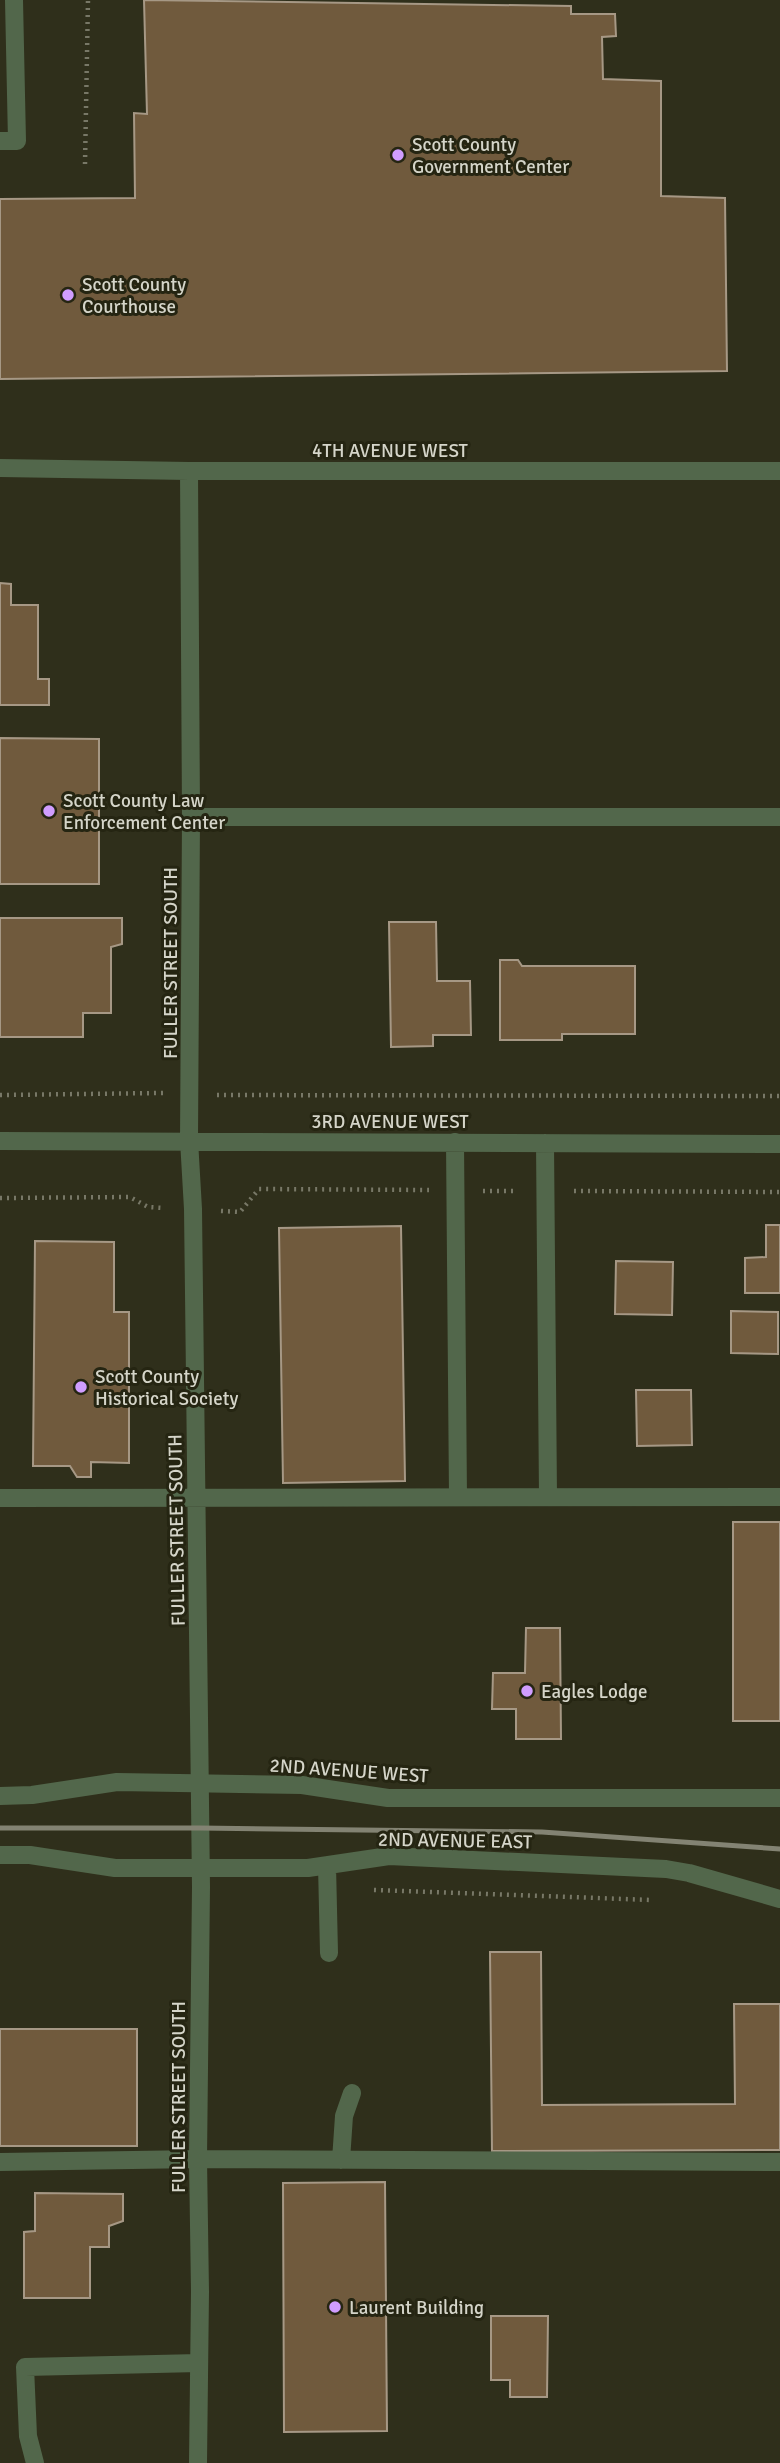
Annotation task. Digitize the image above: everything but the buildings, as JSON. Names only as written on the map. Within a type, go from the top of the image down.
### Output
[{"type":"street","points":[[0,141],[17,141],[14,0]]},
{"type":"street","name":"4TH AVENUE WEST","points":[[0,468],[189,471],[780,471]]},
{"type":"street","name":"FULLER STREET SOUTH","points":[[189,471],[189,1140],[194,1209],[200,1783],[198,2463]]},
{"type":"street","points":[[191,817],[780,817]]},
{"type":"street","name":"3RD AVENUE WEST","points":[[0,1141],[780,1144]]},
{"type":"street","points":[[455,1142],[458,1497]]},
{"type":"street","points":[[545,1143],[548,1497]]},
{"type":"street","points":[[0,1498],[780,1497]]},
{"type":"street","name":"2ND AVENUE WEST","points":[[0,1796],[32,1796],[117,1782],[302,1785],[388,1798],[780,1798]]},
{"type":"street","name":"2ND AVENUE EAST","points":[[0,1855],[30,1855],[115,1868],[307,1868],[389,1856],[666,1869],[780,1899]]},
{"type":"street","points":[[327,1865],[329,1953]]},
{"type":"street","points":[[341,2160],[344,2116],[352,2093]]},
{"type":"street","points":[[0,2162],[198,2159],[780,2162]]},
{"type":"street","points":[[35,2463],[28,2436],[25,2367],[199,2363]]},
{"type":"path","points":[[86,164],[88,0]]},
{"type":"path","points":[[0,1094],[780,1096]]},
{"type":"path","points":[[0,1198],[130,1197],[148,1207],[240,1212],[259,1189],[780,1192]]},
{"type":"path","points":[[327,1888],[663,1901]]},
{"type":"railway","points":[[0,1828],[542,1832],[780,1849]]},
{"type":"place","name":"Scott County Government Center","points":[[398,155]]},
{"type":"place","name":"Scott County Courthouse","points":[[68,295]]},
{"type":"place","name":"Scott County Law Enforcement Center","points":[[49,811]]},
{"type":"place","name":"Scott County Historical Society","points":[[81,1387]]},
{"type":"place","name":"Eagles Lodge","points":[[527,1691]]},
{"type":"place","name":"Laurent Building","points":[[335,2307]]}]
